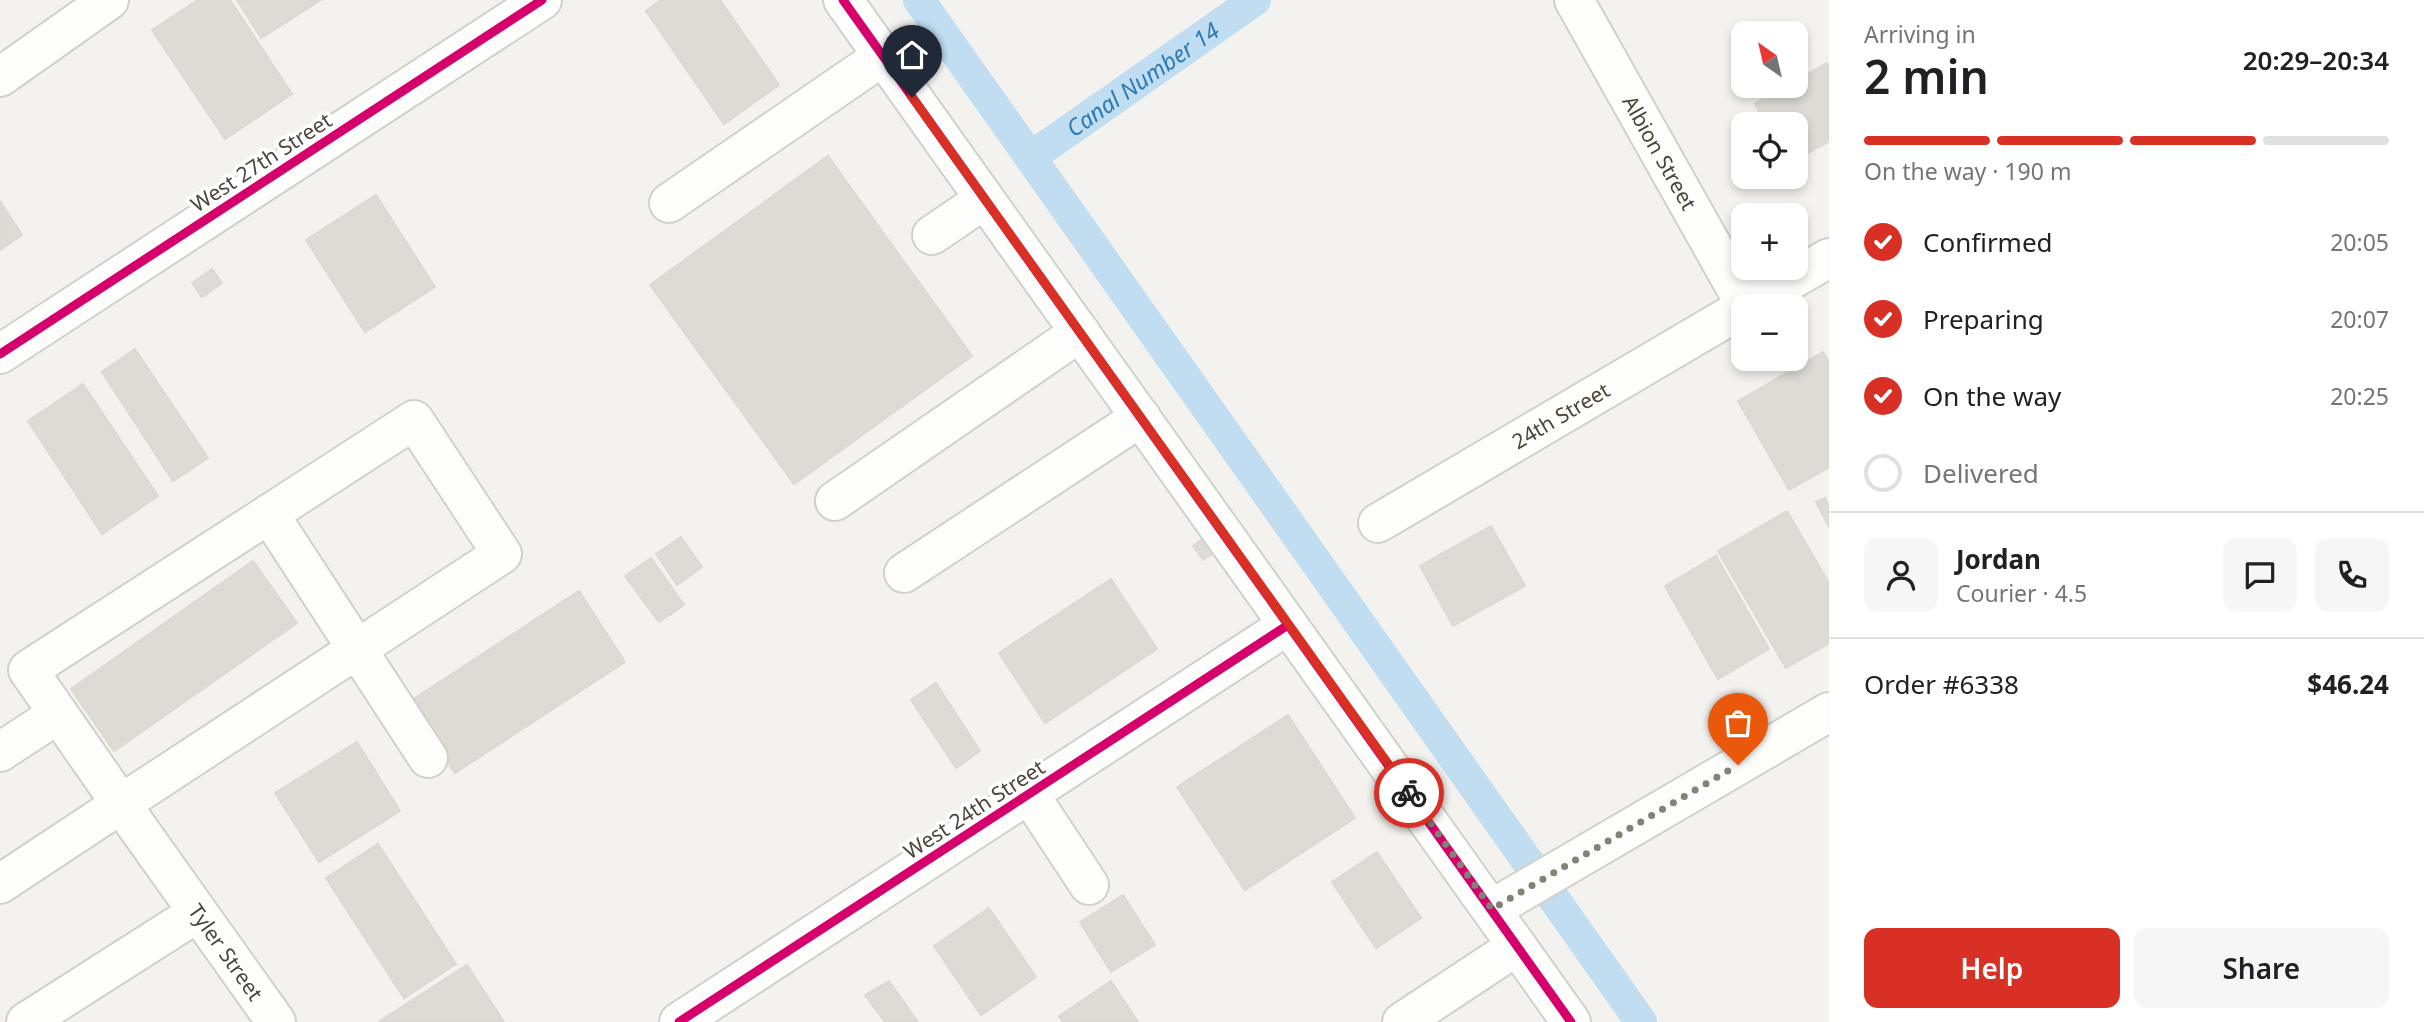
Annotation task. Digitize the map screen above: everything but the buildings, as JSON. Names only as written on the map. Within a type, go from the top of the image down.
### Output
[{"type":"street","points":[[0,77],[109,0]]},
{"type":"street","name":"West 27th Street","points":[[0,354],[542,0]]},
{"type":"street","points":[[843,0],[1288,625],[1504,902],[1517,946],[1571,1022]]},
{"type":"street","name":"Albion Street","points":[[1574,0],[1737,294]]},
{"type":"street","points":[[669,203],[883,56]]},
{"type":"street","points":[[932,235],[985,199]]},
{"type":"street","name":"24th Street","points":[[1767,294],[1829,258]]},
{"type":"street","name":"24th Street","points":[[1378,523],[1731,315]]},
{"type":"street","points":[[835,501],[1080,332]]},
{"type":"street","points":[[904,573],[1141,417]]},
{"type":"street","points":[[0,884],[121,804],[358,649],[502,554],[414,420],[269,514],[358,649],[428,758]]},
{"type":"street","name":"Tyler Street","points":[[269,514],[27,670],[276,1022]]},
{"type":"street","name":"West 24th Street","points":[[680,1022],[1030,794],[1231,681],[1288,625]]},
{"type":"street","points":[[1504,902],[1829,712]]},
{"type":"street","points":[[0,752],[58,714]]},
{"type":"street","points":[[1030,794],[1089,885]]},
{"type":"street","points":[[26,1022],[187,898]]},
{"type":"street","points":[[1402,1022],[1517,946]]},
{"type":"waterway","points":[[919,0],[1641,1022]]},
{"type":"waterway","name":"Canal Number 14","points":[[1031,157],[1255,0]]},
{"type":"cycle path","points":[[0,354],[542,0]]},
{"type":"cycle path","points":[[843,0],[1571,1022]]},
{"type":"cycle path","points":[[679,1022],[1288,625]]},
{"type":"way so far","points":[[1409,793],[1492,909],[1738,765]]},
{"type":"route","points":[[912,97],[1409,793]]}]
